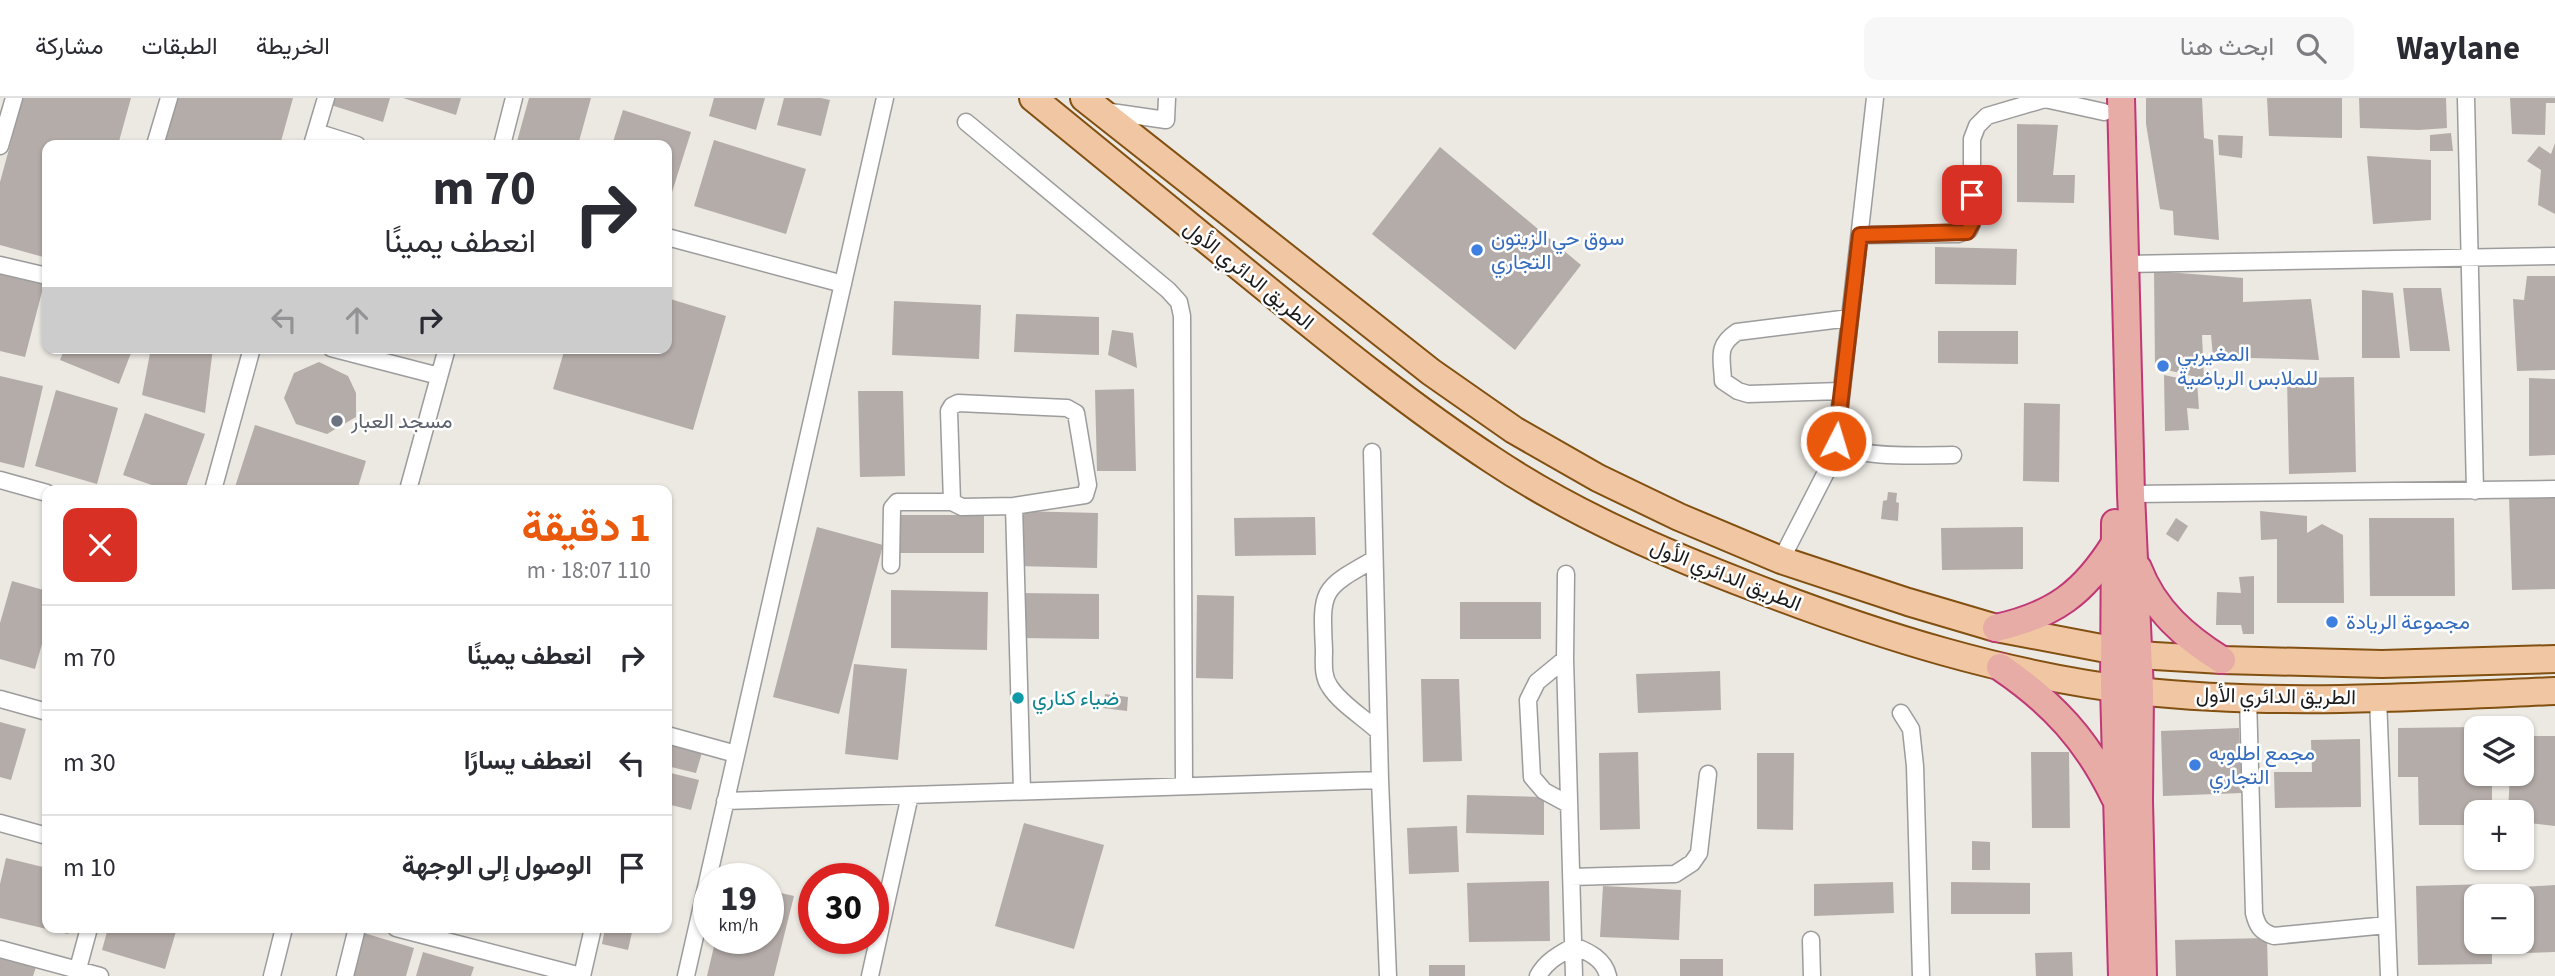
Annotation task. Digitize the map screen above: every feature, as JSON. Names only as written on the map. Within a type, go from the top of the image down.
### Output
[{"type":"highway","points":[[2110,103],[2126,264],[2131,494],[2124,548],[2153,597],[2176,627],[2222,660]]},
{"type":"highway","points":[[2110,103],[2126,653],[2140,691],[2139,801],[2143,976]]},
{"type":"highway","points":[[1996,628],[2026,621],[2054,609],[2079,591],[2099,568],[2124,548]]},
{"type":"highway","points":[[2122,976],[2114,687],[2126,653]]},
{"type":"highway","points":[[2000,667],[2030,688],[2066,722],[2102,771],[2118,804]]},
{"type":"main road","name":"الطريق الدائري الأول","points":[[1032,98],[1410,404],[1497,464],[1586,513],[1676,557],[1813,610],[2000,667],[2140,691],[2248,697],[2378,698],[2555,691]]},
{"type":"main road","name":"الطريق الدائري الأول","points":[[1091,104],[1430,372],[1514,430],[1598,478],[1781,560],[1996,628],[2126,653],[2222,660],[2382,664],[2555,659]]},
{"type":"street","points":[[0,146],[14,98]]},
{"type":"street","points":[[156,140],[169,98]]},
{"type":"street","points":[[314,139],[326,98]]},
{"type":"street","points":[[503,140],[514,98]]},
{"type":"street","points":[[686,976],[884,98]]},
{"type":"street","points":[[1091,104],[1166,120],[1167,98]]},
{"type":"street","points":[[1875,98],[1836,438],[1840,446],[1868,453],[1953,455]]},
{"type":"street","points":[[2466,98],[2475,491]]},
{"type":"street","points":[[1860,235],[1958,234],[1969,230],[1972,223],[1972,139],[1977,126],[1987,116],[2045,99],[2110,103]]},
{"type":"street","points":[[966,122],[1179,302],[1182,316],[1184,786]]},
{"type":"street","points":[[672,238],[843,284]]},
{"type":"street","points":[[2126,264],[2555,256]]},
{"type":"street","points":[[0,265],[42,275]]},
{"type":"street","points":[[1841,391],[1748,394],[1738,391],[1723,381],[1721,347],[1737,332],[1850,318]]},
{"type":"street","points":[[214,485],[250,354]]},
{"type":"street","points":[[354,354],[439,376]]},
{"type":"street","points":[[409,485],[445,354]]},
{"type":"street","points":[[891,565],[894,504],[897,502],[952,502],[962,508],[1014,506],[1082,496],[1087,492],[1078,418],[1073,409],[958,403],[952,406],[949,411],[952,502]]},
{"type":"street","points":[[1781,560],[1840,446]]},
{"type":"street","points":[[1372,452],[1378,731],[1388,976]]},
{"type":"street","points":[[0,480],[42,492]]},
{"type":"street","points":[[2131,494],[2555,489]]},
{"type":"street","points":[[1014,506],[1022,791]]},
{"type":"street","points":[[1373,559],[1339,579],[1327,593],[1322,608],[1325,677],[1330,688],[1378,731]]},
{"type":"street","points":[[1566,574],[1564,659],[1574,976]]},
{"type":"street","points":[[1564,659],[1537,682],[1528,700],[1532,777],[1544,791],[1568,804]]},
{"type":"street","points":[[2248,697],[2254,913],[2257,926],[2265,934],[2274,936],[2387,925]]},
{"type":"street","points":[[2378,698],[2389,976]]},
{"type":"street","points":[[0,699],[42,711]]},
{"type":"street","points":[[1901,713],[1911,729],[1915,766],[1921,976]]},
{"type":"street","points":[[672,736],[736,754]]},
{"type":"street","points":[[1571,877],[1675,874],[1684,870],[1699,853],[1708,774]]},
{"type":"street","points":[[725,802],[1380,780]]},
{"type":"street","points":[[870,976],[910,795]]},
{"type":"street","points":[[0,824],[42,835]]},
{"type":"street","points":[[77,973],[88,933]]},
{"type":"street","points":[[272,976],[283,933]]},
{"type":"street","points":[[345,976],[355,933]]},
{"type":"street","points":[[439,933],[582,976],[588,933]]},
{"type":"street","points":[[1811,940],[1812,976]]},
{"type":"street","points":[[1538,976],[1556,956],[1574,946]]},
{"type":"street","points":[[1574,946],[1598,959],[1604,965],[1608,976]]},
{"type":"street","points":[[0,949],[77,973],[100,976]]},
{"type":"building","points":[[23,98],[131,98],[119,140],[42,140],[42,257],[0,245],[0,182]]},
{"type":"building","points":[[175,98],[293,98],[281,140],[162,140]]},
{"type":"building","points":[[334,98],[390,98],[383,122],[331,105]]},
{"type":"building","points":[[403,98],[461,98],[456,115]]},
{"type":"building","points":[[529,98],[591,98],[579,140],[517,140]]},
{"type":"building","points":[[714,98],[765,98],[756,130],[709,116]]},
{"type":"building","points":[[784,98],[830,100],[821,136],[777,125]]},
{"type":"building","points":[[2146,98],[2202,98],[2204,138],[2213,140],[2219,240],[2174,235],[2173,211],[2160,209],[2146,124]]},
{"type":"building","points":[[2267,98],[2342,98],[2342,138],[2269,136]]},
{"type":"building","points":[[2359,98],[2446,98],[2447,128],[2360,128]]},
{"type":"building","points":[[2510,98],[2555,98],[2555,103],[2546,103],[2545,135],[2512,134]]},
{"type":"building","points":[[623,110],[691,132],[672,192],[672,140],[614,140]]},
{"type":"building","points":[[2017,124],[2058,125],[2053,175],[2075,175],[2074,203],[2017,202]]},
{"type":"building","points":[[2451,133],[2453,151],[2430,151],[2430,135]]},
{"type":"building","points":[[2218,135],[2243,136],[2242,158],[2219,155]]},
{"type":"building","points":[[714,140],[806,169],[786,234],[694,206]]},
{"type":"building","points":[[2555,143],[2555,214],[2538,205],[2541,170],[2527,161],[2539,146],[2551,154]]},
{"type":"building","name":"سوق حي الزيتون التجاري","points":[[1440,147],[1581,265],[1515,350],[1372,234]]},
{"type":"building","points":[[2367,156],[2431,160],[2431,220],[2373,224]]},
{"type":"building","points":[[1935,247],[2017,249],[2016,285],[1935,284]]},
{"type":"building","points":[[2154,271],[2243,278],[2243,302],[2311,299],[2319,360],[2213,357],[2211,335],[2202,335],[2204,379],[2155,367]]},
{"type":"building","points":[[0,273],[42,284],[25,357],[0,351]]},
{"type":"building","points":[[2527,276],[2555,276],[2555,370],[2517,371],[2513,299],[2524,300]]},
{"type":"building","points":[[2403,288],[2441,288],[2450,351],[2410,351]]},
{"type":"building","points":[[2362,290],[2393,293],[2400,358],[2362,358]]},
{"type":"building","points":[[672,300],[726,316],[693,430],[553,389],[563,354],[672,354]]},
{"type":"building","points":[[894,301],[981,305],[979,359],[892,355]]},
{"type":"building","points":[[1016,314],[1099,317],[1099,355],[1014,352]]},
{"type":"building","points":[[1112,330],[1133,333],[1137,368],[1108,355]]},
{"type":"building","points":[[1938,331],[2018,331],[2018,364],[1938,363]]},
{"type":"building","points":[[62,354],[131,354],[119,384],[60,360]]},
{"type":"building","points":[[150,354],[212,354],[205,413],[142,395]]},
{"type":"building","points":[[319,362],[348,376],[356,393],[356,417],[327,434],[296,424],[284,398],[294,373]]},
{"type":"building","points":[[2164,375],[2197,382],[2199,409],[2187,408],[2189,430],[2165,431]]},
{"type":"building","points":[[0,376],[43,386],[24,468],[0,462]]},
{"type":"building","points":[[2354,377],[2356,472],[2289,474],[2287,378]]},
{"type":"building","points":[[2529,378],[2555,379],[2555,455],[2529,456]]},
{"type":"building","points":[[1134,389],[1136,471],[1097,471],[1095,390]]},
{"type":"building","points":[[56,390],[118,408],[97,484],[35,466]]},
{"type":"building","points":[[858,391],[903,391],[905,476],[860,477]]},
{"type":"building","points":[[2024,403],[2060,404],[2059,482],[2023,481]]},
{"type":"building","points":[[145,413],[205,434],[187,485],[152,485],[123,475]]},
{"type":"building","points":[[255,425],[366,461],[359,485],[236,485]]},
{"type":"building","points":[[1888,492],[1897,493],[1898,521],[1881,519],[1883,501],[1887,500]]},
{"type":"building","points":[[2555,496],[2555,589],[2512,590],[2509,497]]},
{"type":"building","points":[[1018,511],[1098,513],[1097,568],[1017,566]]},
{"type":"building","points":[[2260,511],[2307,516],[2307,533],[2322,524],[2343,535],[2344,603],[2277,603],[2277,539],[2261,540]]},
{"type":"building","points":[[899,515],[984,515],[984,553],[899,553]]},
{"type":"building","points":[[1315,517],[1316,555],[1235,556],[1234,518]]},
{"type":"building","points":[[2176,518],[2188,526],[2178,542],[2166,534]]},
{"type":"building","points":[[2369,518],[2454,518],[2455,596],[2370,596]]},
{"type":"building","points":[[817,527],[883,545],[839,714],[773,697]]},
{"type":"building","points":[[2023,527],[2023,569],[1942,570],[1941,528]]},
{"type":"building","points":[[2254,576],[2254,634],[2243,634],[2241,625],[2216,625],[2217,592],[2241,593],[2239,577]]},
{"type":"building","points":[[12,581],[42,590],[42,644],[35,669],[0,659],[0,623]]},
{"type":"building","points":[[891,590],[988,592],[987,650],[891,648]]},
{"type":"building","points":[[1020,593],[1099,594],[1099,639],[1020,638]]},
{"type":"building","points":[[1197,595],[1234,596],[1233,679],[1196,678]]},
{"type":"building","points":[[1460,602],[1541,602],[1541,639],[1460,639]]},
{"type":"building","points":[[854,664],[907,669],[898,760],[845,754]]},
{"type":"building","points":[[1720,671],[1721,710],[1638,713],[1636,674]]},
{"type":"building","points":[[1421,679],[1459,679],[1462,761],[1423,762]]},
{"type":"building","points":[[1105,694],[1128,697],[1127,711],[1103,708]]},
{"type":"building","points":[[0,722],[26,729],[11,780],[0,777]]},
{"type":"building","points":[[2464,727],[2464,786],[2492,786],[2492,800],[2464,800],[2464,825],[2419,825],[2418,777],[2398,777],[2398,728]]},
{"type":"building","points":[[2239,728],[2242,793],[2163,796],[2161,731]]},
{"type":"building","points":[[2534,736],[2555,736],[2555,826],[2534,823],[2534,800],[2509,800],[2509,786],[2534,786]]},
{"type":"building","points":[[2360,739],[2361,807],[2275,808],[2274,772],[2312,772],[2311,740]]},
{"type":"building","points":[[672,741],[703,749],[696,773],[672,767]]},
{"type":"building","points":[[1638,752],[1640,829],[1600,830],[1599,753]]},
{"type":"building","points":[[2031,752],[2069,752],[2070,828],[2032,828]]},
{"type":"building","points":[[1757,753],[1794,753],[1793,830],[1757,829]]},
{"type":"building","points":[[672,773],[699,780],[691,810],[672,805]]},
{"type":"building","points":[[1467,795],[1544,797],[1544,835],[1466,833]]},
{"type":"building","points":[[1024,823],[1104,845],[1074,949],[995,926]]},
{"type":"building","points":[[1457,826],[1459,872],[1409,874],[1407,828]]},
{"type":"building","points":[[1972,841],[1990,842],[1990,870],[1972,870]]},
{"type":"building","points":[[6,858],[42,867],[42,928],[0,918],[0,884]]},
{"type":"building","points":[[1549,881],[1550,941],[1469,942],[1467,883]]},
{"type":"building","points":[[1893,882],[1894,913],[1814,916],[1814,884]]},
{"type":"building","points":[[1951,882],[2030,883],[2030,914],[1951,914]]},
{"type":"building","points":[[2464,885],[2464,954],[2492,954],[2492,964],[2418,965],[2416,886]]},
{"type":"building","points":[[2555,885],[2555,952],[2534,953],[2534,886]]},
{"type":"building","points":[[1603,886],[1681,890],[1679,940],[1600,937]]},
{"type":"building","points":[[784,894],[794,896],[784,936]]},
{"type":"building","points":[[107,933],[176,933],[165,969],[102,950]]},
{"type":"building","points":[[364,933],[414,948],[406,976],[351,976]]},
{"type":"building","points":[[604,933],[632,933],[628,950],[602,944]]},
{"type":"building","points":[[2267,938],[2268,976],[2176,976],[2175,940]]},
{"type":"building","points":[[423,952],[474,967],[471,976],[416,976]]},
{"type":"building","points":[[2072,952],[2073,976],[2036,976],[2035,953]]},
{"type":"building","points":[[712,954],[780,954],[774,976],[707,976]]},
{"type":"building","points":[[0,956],[36,967],[33,976],[0,976]]},
{"type":"building","points":[[1680,959],[1723,959],[1723,976],[1680,976]]},
{"type":"building","points":[[1429,965],[1465,965],[1465,976],[1429,976]]},
{"type":"place","name":"سوق حي الزيتون التجاري","points":[[1477,250]]},
{"type":"place","name":"المغيربي للملابس الرياضية","points":[[2163,366]]},
{"type":"place","name":"مسجد العبار","points":[[337,421]]},
{"type":"place","name":"مجموعة الريادة","points":[[2332,622]]},
{"type":"place","name":"ضياء كناري","points":[[1018,698]]},
{"type":"place","name":"مجمع اطلوبه التجاري","points":[[2195,765]]},
{"type":"route","points":[[1836,441],[1860,235],[1967,232],[1972,223],[1972,195]]}]
